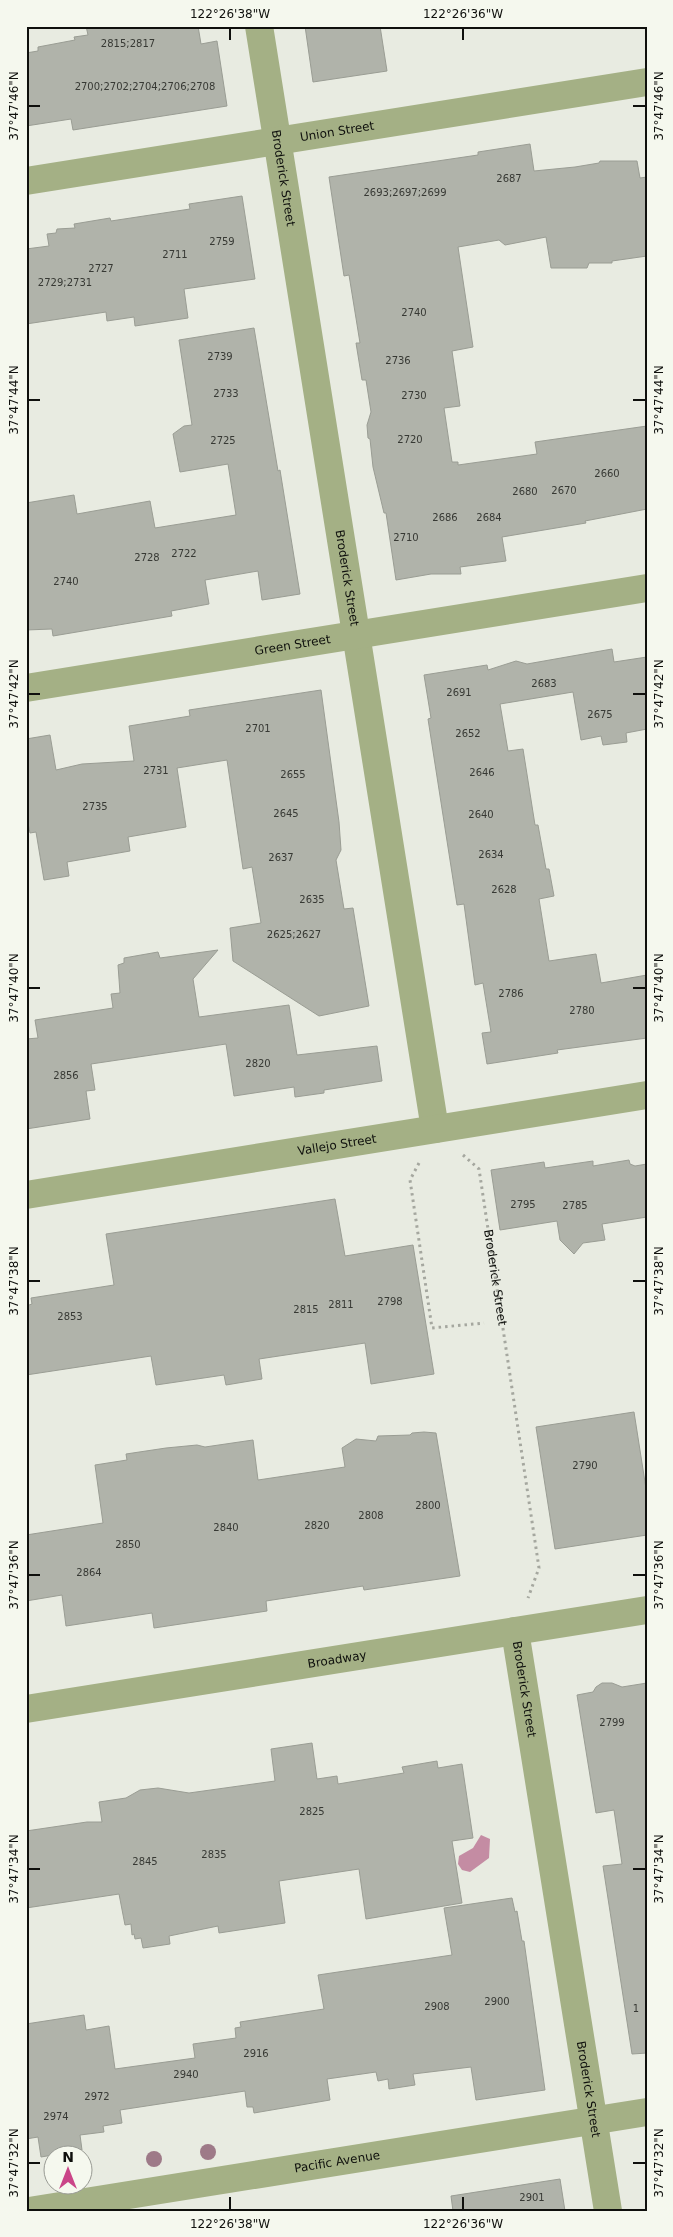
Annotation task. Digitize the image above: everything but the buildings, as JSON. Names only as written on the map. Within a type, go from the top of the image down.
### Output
[{"type":"street","name":"Broderick Street","points":[[259,26],[435,1129]]},
{"type":"street","name":"Union Street","points":[[26,181],[647,82]]},
{"type":"street","name":"Green Street","points":[[26,688],[647,588]]},
{"type":"street","name":"Vallejo Street","points":[[26,1195],[647,1095]]},
{"type":"street","name":"Broadway","points":[[26,1709],[647,1610]]},
{"type":"street","name":"Broderick Street","points":[[515,1631],[608,2211]]},
{"type":"street","name":"Pacific Avenue","points":[[29,2211],[647,2112]]},
{"type":"path","name":"Broderick Street","points":[[484,1323],[432,1328],[410,1180],[435,1129],[479,1169],[539,1568],[515,1631]]},
{"type":"shaded area","points":[[481,1835],[490,1839],[489,1858],[470,1872],[462,1870],[458,1864],[459,1856],[473,1848]]}]
